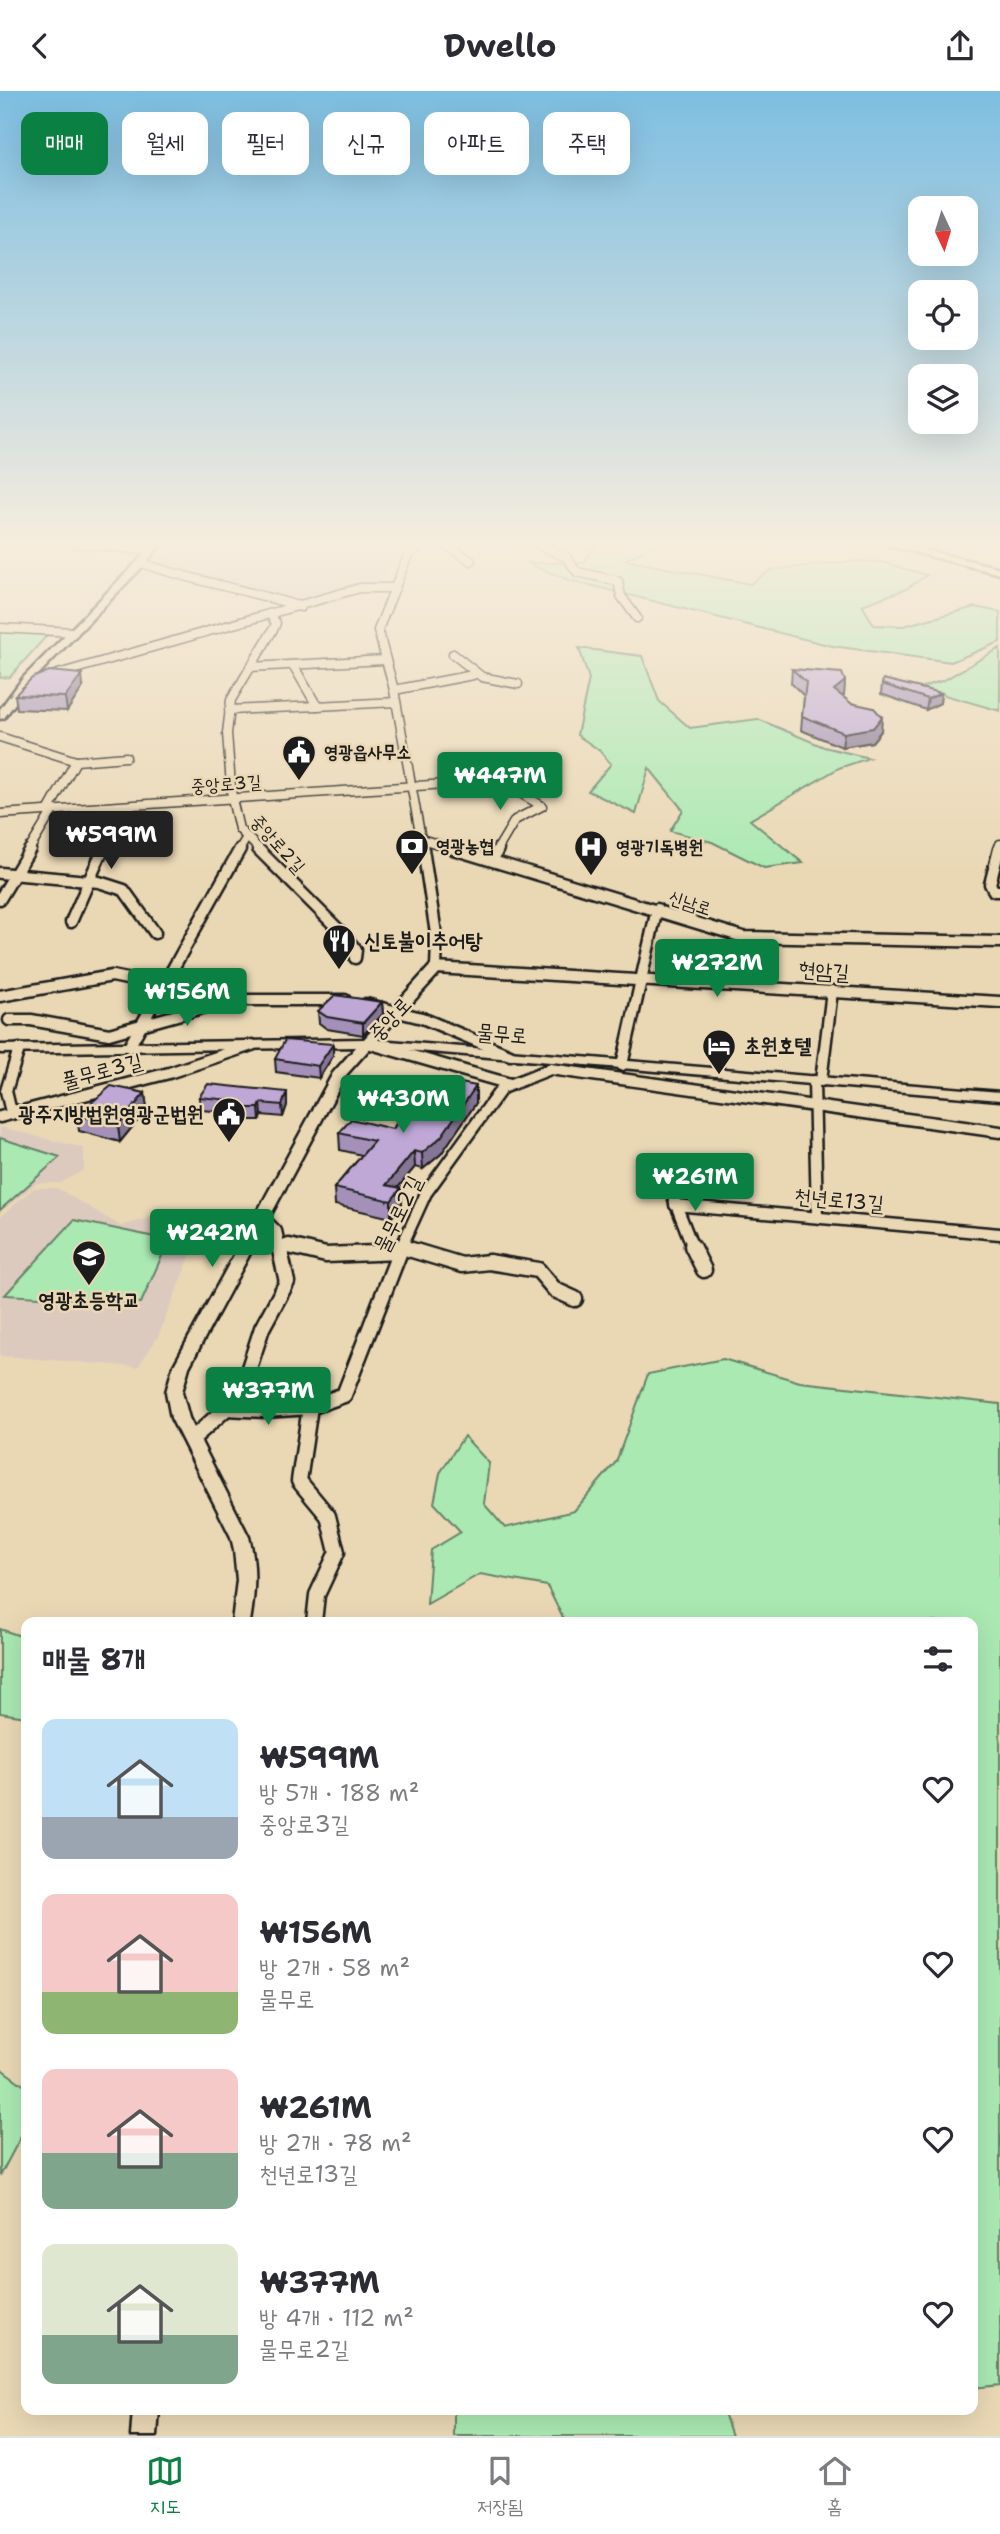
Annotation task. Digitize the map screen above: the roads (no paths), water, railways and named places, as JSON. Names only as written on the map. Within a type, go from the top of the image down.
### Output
[{"type":"main road","points":[[0,716],[27,680],[53,653]]},
{"type":"main road","name":"중앙로","points":[[242,1617],[248,1570],[242,1544],[180,1418],[174,1392],[181,1367],[340,1073],[436,968]]},
{"type":"main road","name":"물무로","points":[[0,1049],[367,1043],[1000,1096]]},
{"type":"main road","points":[[144,2436],[146,2415]]},
{"type":"street","points":[[27,680],[81,670],[139,653]]},
{"type":"street","name":"중앙로2길","points":[[258,653],[238,684],[229,710],[227,733],[232,799],[239,828],[345,936],[356,950],[355,958]]},
{"type":"street","points":[[383,653],[394,690],[413,785],[438,940],[436,968]]},
{"type":"street","points":[[453,654],[473,675]]},
{"type":"street","points":[[250,667],[385,660]]},
{"type":"street","points":[[293,665],[317,706]]},
{"type":"street","points":[[394,690],[473,675],[498,683],[517,684]]},
{"type":"street","points":[[229,710],[396,702]]},
{"type":"street","points":[[0,737],[76,761],[126,757]]},
{"type":"street","points":[[0,899],[76,761]]},
{"type":"street","points":[[413,785],[503,776],[507,785],[542,806],[517,817],[506,827],[493,860]]},
{"type":"street","name":"중앙로3길","points":[[0,814],[413,785]]},
{"type":"street","points":[[71,922],[121,807]]},
{"type":"street","points":[[129,1047],[247,837]]},
{"type":"street","name":"신남로","points":[[422,839],[743,937],[1000,942]]},
{"type":"street","points":[[1000,844],[990,884],[994,891],[1000,891]]},
{"type":"street","points":[[0,873],[90,881],[124,890],[155,933]]},
{"type":"street","points":[[622,1065],[657,909]]},
{"type":"street","name":"현암길","points":[[436,968],[1000,1002]]},
{"type":"street","points":[[0,996],[112,976],[161,986],[199,1000],[223,1002],[333,998],[399,1009],[442,1024],[510,1055]]},
{"type":"street","points":[[817,1217],[814,1108],[832,991]]},
{"type":"street","points":[[9,1020],[31,1020],[79,1031],[109,1034],[142,1022],[223,1002]]},
{"type":"street","points":[[367,1043],[510,1084]]},
{"type":"street","name":"풀무로3길","points":[[0,1117],[169,1073],[252,1045]]},
{"type":"street","points":[[19,1049],[6,1091],[10,1108],[19,1112]]},
{"type":"street","name":"물무로2길","points":[[227,1408],[264,1410],[310,1407],[344,1395],[426,1193],[502,1088],[550,1069],[1000,1132]]},
{"type":"street","points":[[661,1165],[675,1205],[704,1270]]},
{"type":"street","name":"천년로13길","points":[[675,1205],[1000,1234]]},
{"type":"street","points":[[191,1440],[240,1397],[262,1328],[287,1282],[276,1231],[262,1217]]},
{"type":"street","points":[[279,1244],[326,1255],[401,1250],[462,1265],[489,1262],[538,1270],[555,1290],[575,1299]]},
{"type":"street","points":[[310,1407],[310,1426],[298,1465],[299,1481],[317,1499],[328,1516],[337,1552],[317,1595],[315,1617]]},
{"type":"place","name":"영광읍사무소","points":[[299,782]]},
{"type":"place","name":"영광농협","points":[[412,876]]},
{"type":"place","name":"영광기독병원","points":[[591,877]]},
{"type":"place","name":"신토불이추어탕","points":[[339,971]]},
{"type":"place","name":"초원호텔","points":[[719,1076]]},
{"type":"place","name":"광주지방법원영광군법원","points":[[229,1144]]},
{"type":"place","name":"영광초등학교","points":[[89,1287]]}]
